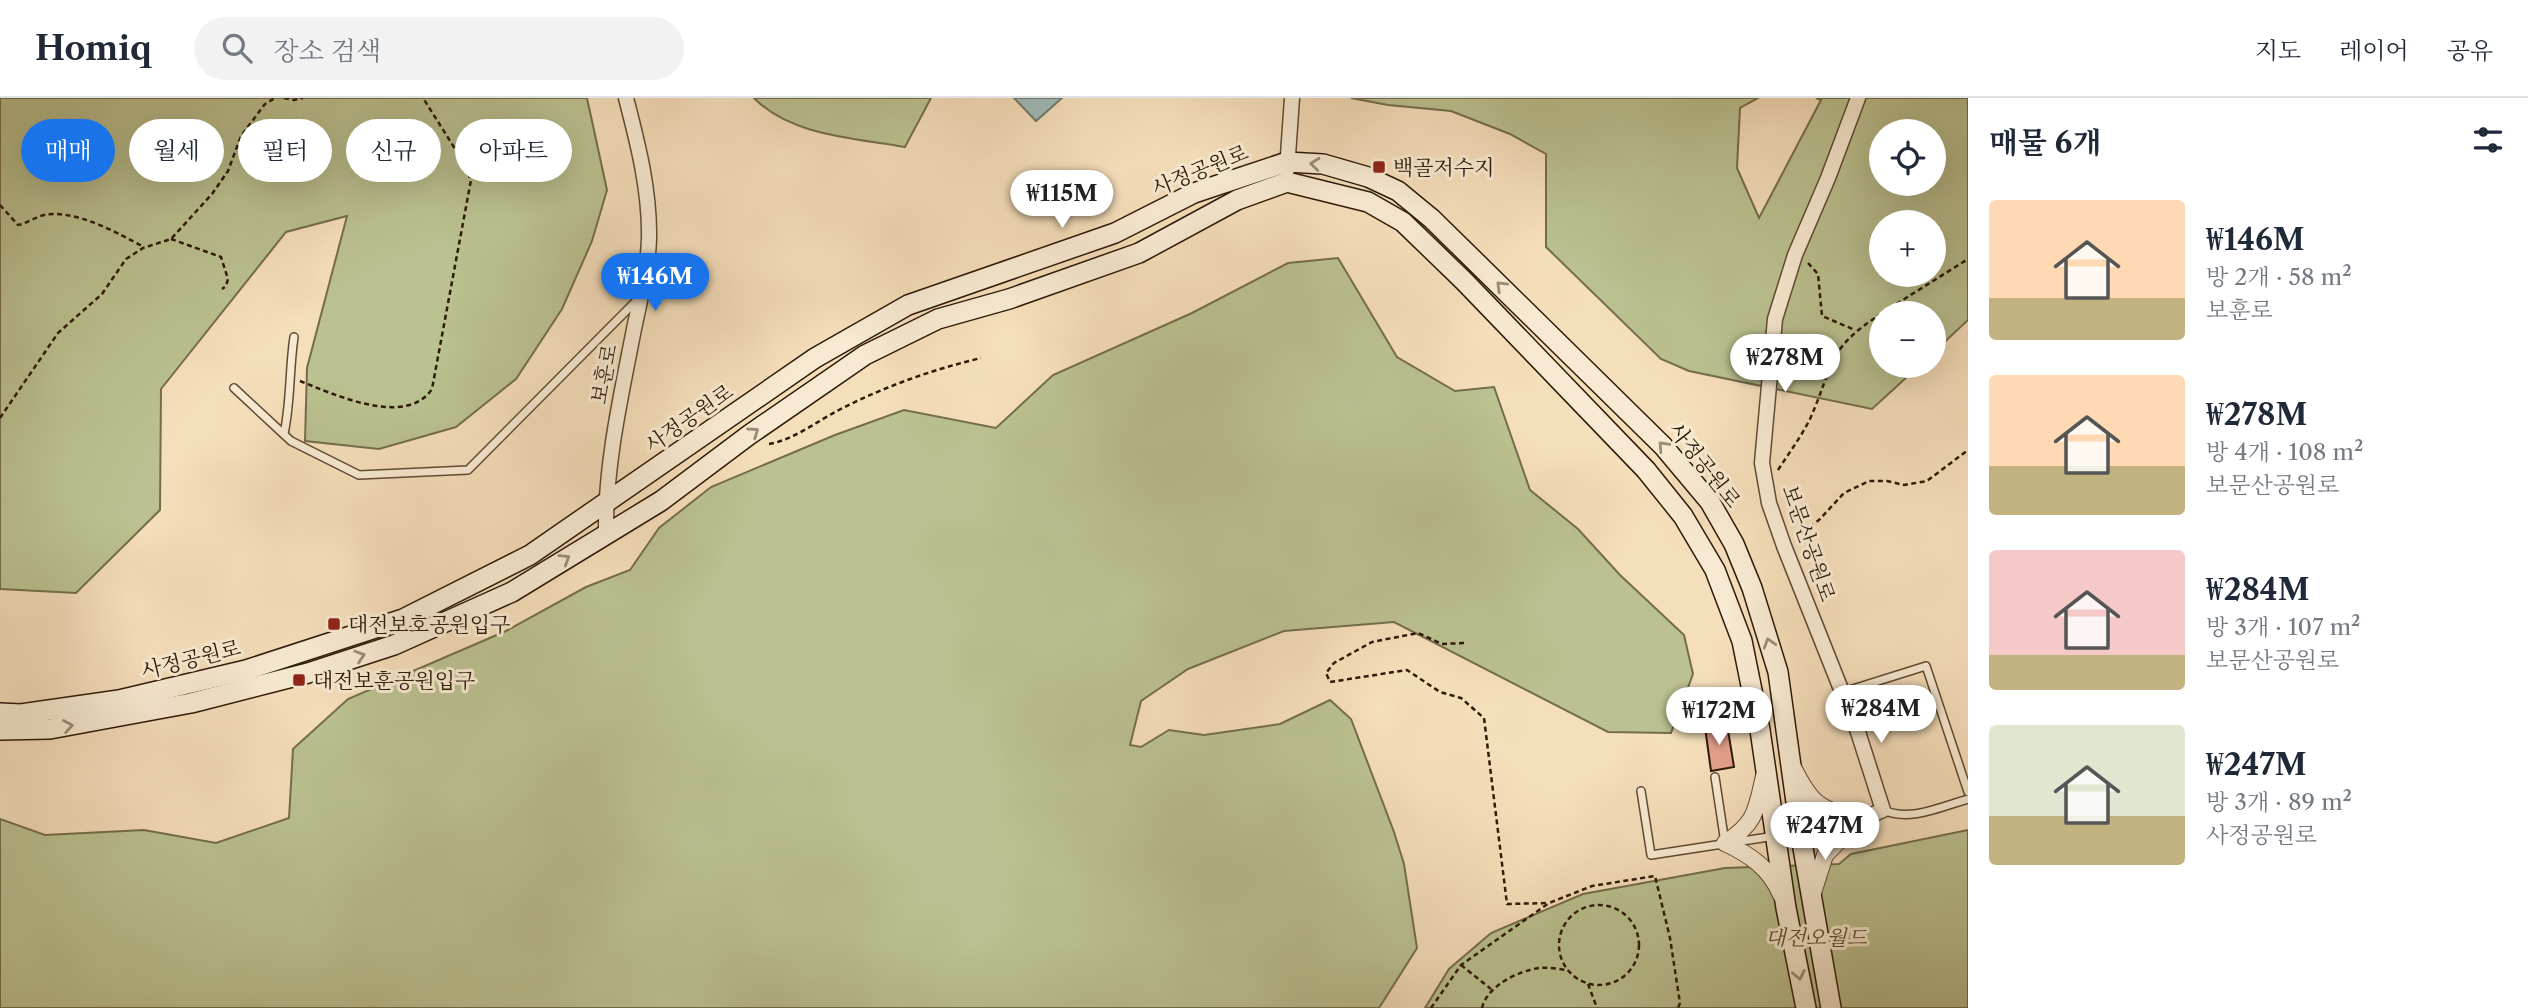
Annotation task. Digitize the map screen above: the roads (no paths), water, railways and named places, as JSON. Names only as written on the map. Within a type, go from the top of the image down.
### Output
[{"type":"main road","name":"사정공원로","points":[[0,713],[21,714],[120,700],[246,670],[403,619],[530,555],[815,358],[908,305],[1115,233],[1194,193],[1287,162],[1323,164],[1368,177],[1398,191],[1423,212],[1663,446],[1710,502],[1734,544],[1778,673],[1800,831],[1831,1008]]},
{"type":"main road","name":"사정공원로","points":[[0,730],[50,729],[191,703],[308,673],[394,645],[512,592],[661,501],[745,438],[865,355],[938,318],[1009,299],[1139,253],[1237,201],[1287,182]]},
{"type":"main road","points":[[1287,182],[1368,202],[1403,222],[1464,281],[1646,470],[1683,516],[1715,570],[1742,641],[1766,766],[1786,908],[1805,1008]]},
{"type":"street","name":"보훈로","points":[[606,534],[605,503],[615,429],[649,241],[639,145],[625,98]]},
{"type":"street","points":[[1287,182],[1292,98]]},
{"type":"street","name":"보문산공원로","points":[[1858,98],[1795,255],[1775,319],[1762,463],[1784,546],[1843,692],[1883,810]]},
{"type":"street","points":[[1790,763],[1810,799],[1827,810],[1860,820]]},
{"type":"street","points":[[1766,766],[1754,814],[1746,829],[1726,843],[1749,855],[1769,874],[1786,908]]},
{"type":"street","points":[[1776,835],[1860,820],[1883,810]]},
{"type":"street","points":[[1811,898],[1825,855],[1860,820]]},
{"type":"lane","points":[[234,388],[291,441],[359,475],[468,470],[640,297]]},
{"type":"lane","points":[[284,434],[290,402],[289,377],[294,337]]},
{"type":"lane","points":[[1843,692],[1926,666],[1968,792]]},
{"type":"lane","points":[[1715,777],[1726,843]]},
{"type":"lane","points":[[1641,792],[1651,855],[1776,835]]},
{"type":"lane","points":[[1883,810],[1896,816],[1916,814],[1968,799]]},
{"type":"water","points":[[1014,98],[1062,98],[1036,121]]},
{"type":"place","name":"백골저수지","points":[[1379,167]]},
{"type":"place","name":"대전보호공원입구","points":[[334,624]]},
{"type":"place","name":"대전보훈공원입구","points":[[299,680]]},
{"type":"park label","name":"대전오월드","points":[[1816,937]]}]
